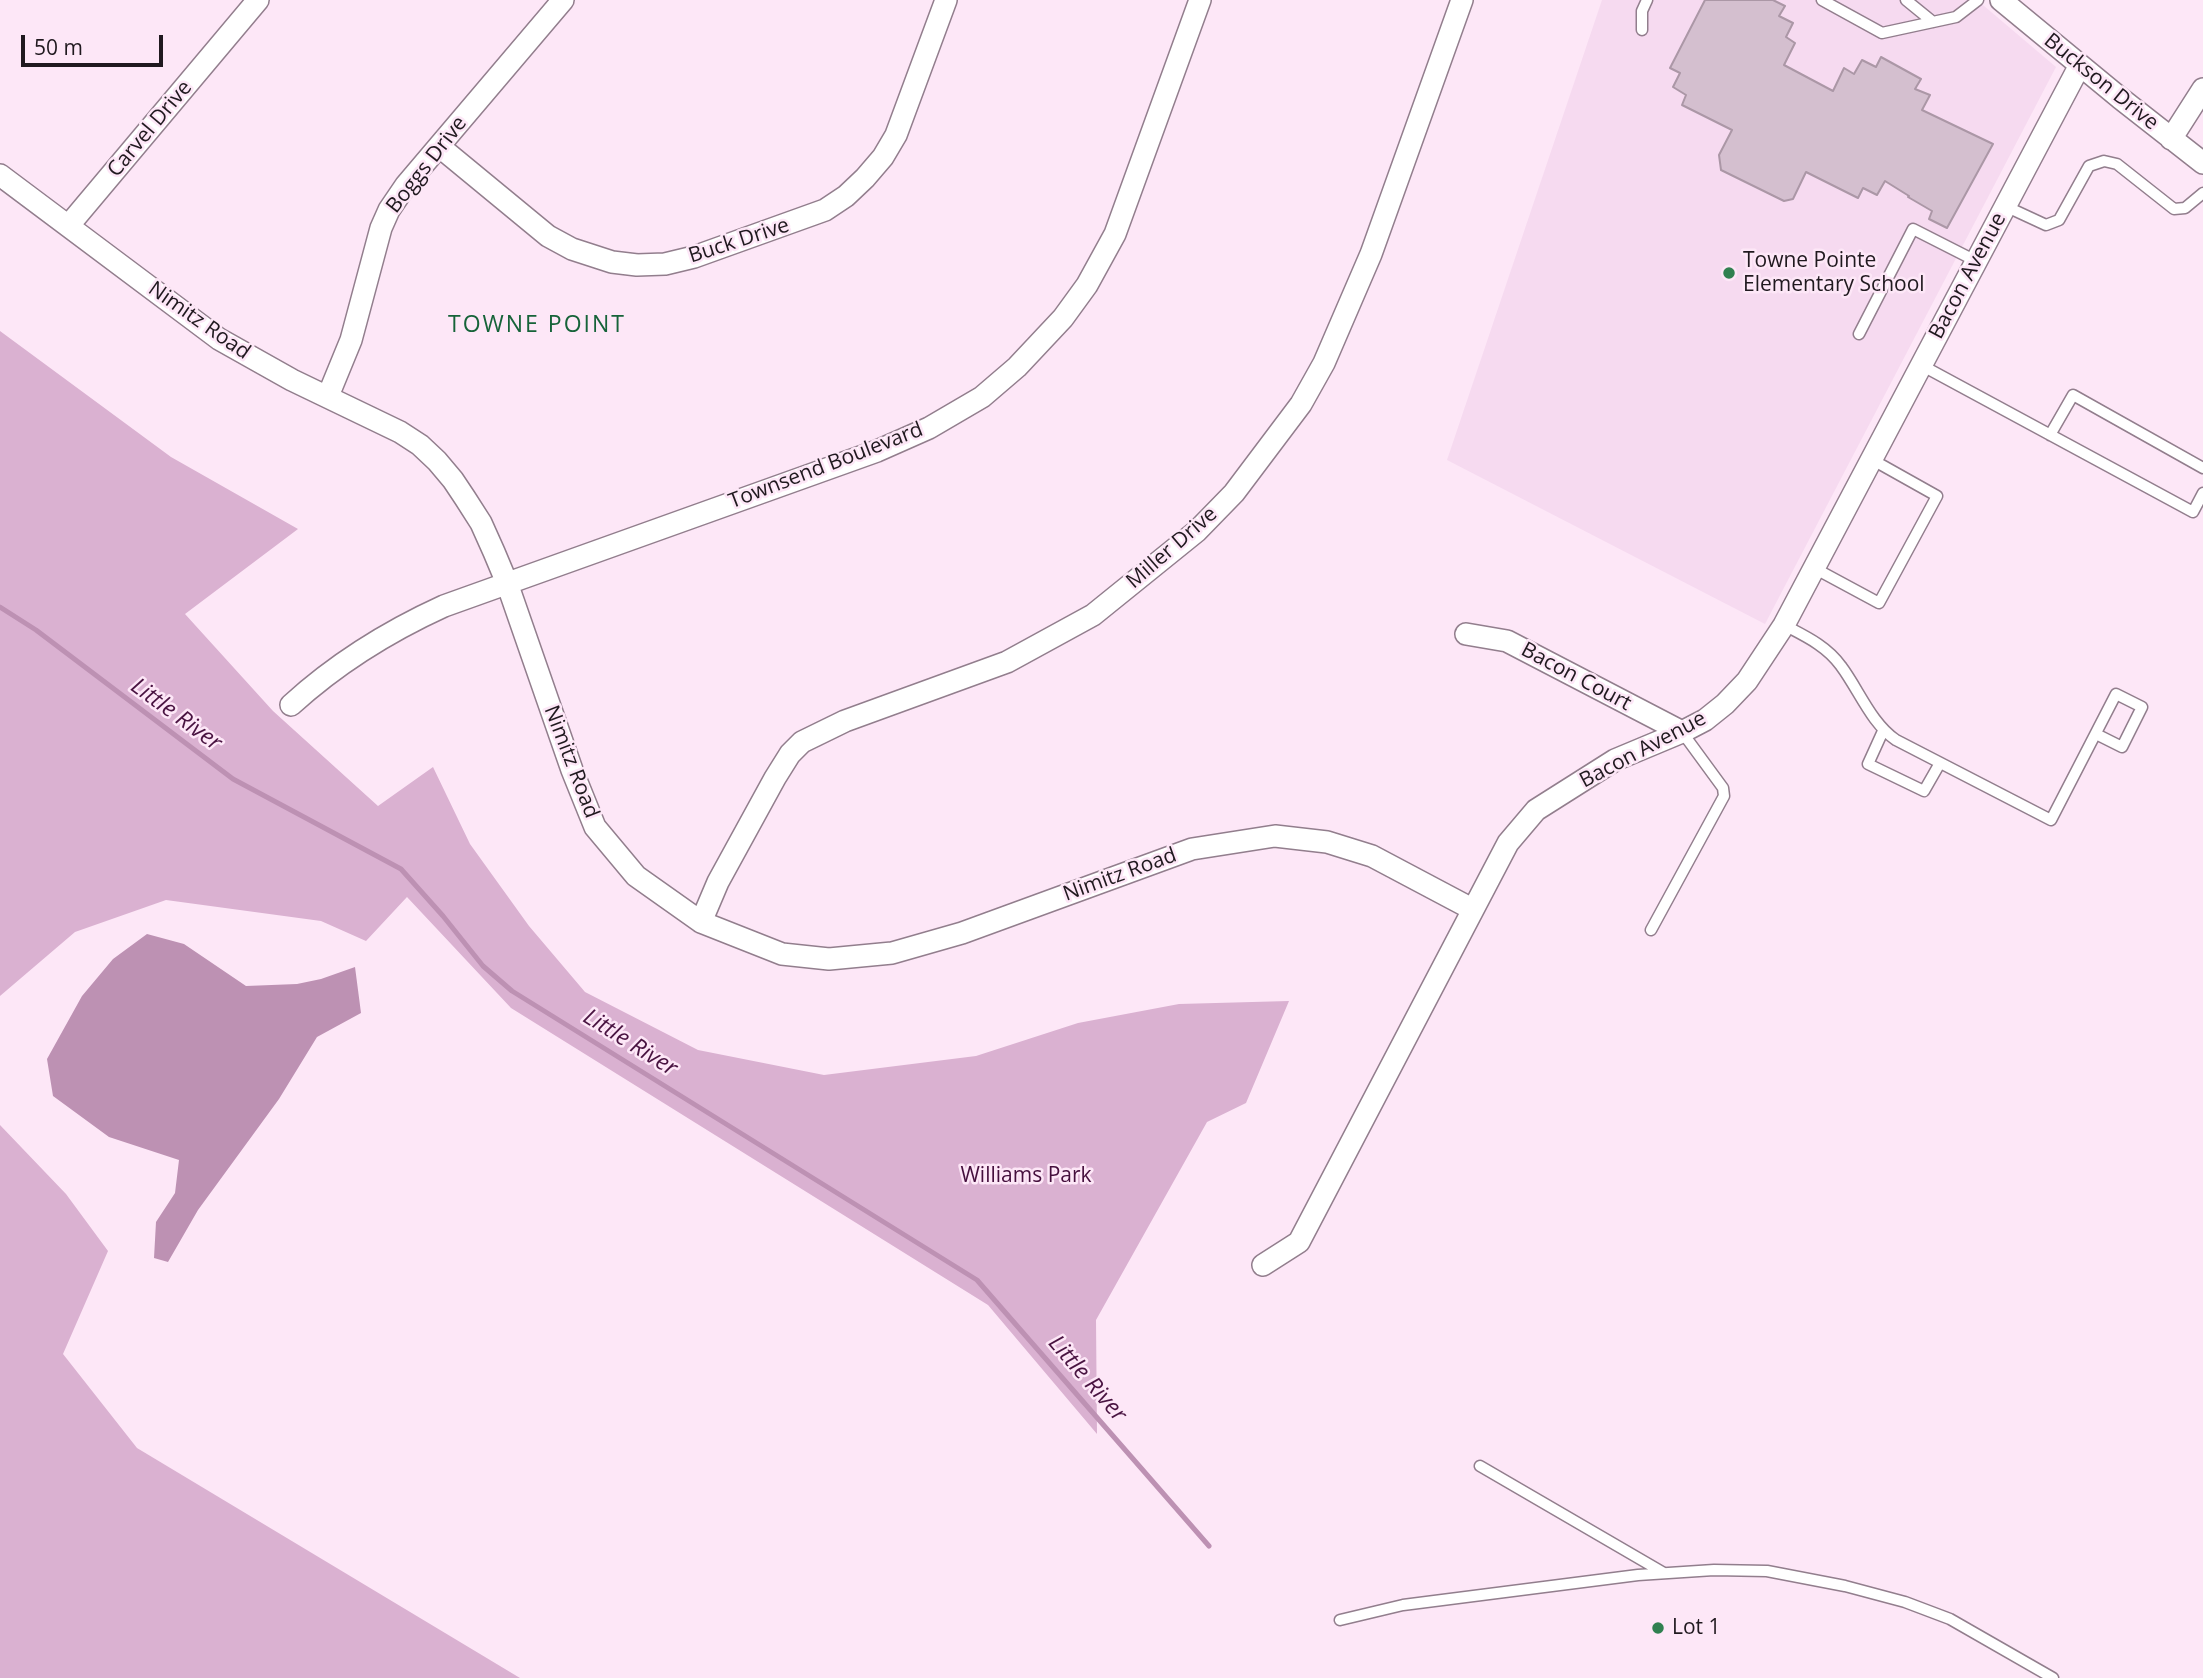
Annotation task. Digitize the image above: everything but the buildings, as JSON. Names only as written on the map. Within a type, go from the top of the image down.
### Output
[{"type":"street","name":"Carvel Drive","points":[[69,225],[258,0]]},
{"type":"street","name":"Boggs Drive","points":[[328,396],[351,340],[381,228],[389,210],[563,0]]},
{"type":"street","name":"Buck Drive","points":[[440,147],[548,236],[572,249],[612,262],[637,265],[665,264],[694,257],[825,209],[846,196],[865,178],[883,157],[895,135],[946,0]]},
{"type":"street","name":"Townsend Boulevard","points":[[291,705],[338,665],[403,625],[444,606],[877,451],[929,428],[982,397],[1017,367],[1063,318],[1087,285],[1115,234],[1200,0]]},
{"type":"street","name":"Miller Drive","points":[[701,922],[718,881],[769,789],[790,754],[802,742],[845,722],[1007,662],[1093,615],[1198,531],[1234,493],[1301,404],[1324,363],[1371,254],[1462,0]]},
{"type":"street","name":"Buckson Drive","points":[[2001,0],[2203,163]]},
{"type":"street","name":"Bacon Avenue","points":[[1264,1265],[1298,1242],[1508,842],[1536,810],[1615,760],[1705,720],[1726,704],[1747,681],[1784,625],[2080,65]]},
{"type":"street","points":[[2171,139],[2203,89]]},
{"type":"street","name":"Nimitz Road","points":[[0,175],[219,339],[292,380],[400,432],[420,445],[437,461],[481,523],[507,583],[572,770],[595,827],[636,876],[701,922],[782,954],[828,959],[892,953],[962,933],[1192,849],[1275,836],[1327,842],[1372,856],[1472,909]]},
{"type":"street","name":"Bacon Court","points":[[1466,634],[1507,641],[1682,732]]},
{"type":"lane","points":[[1642,30],[1642,11],[1647,0]]},
{"type":"lane","points":[[1822,0],[1882,33],[1956,17],[1978,0]]},
{"type":"lane","points":[[1906,0],[1933,22]]},
{"type":"lane","points":[[2005,206],[2046,225],[2059,220],[2089,166],[2104,161],[2117,163],[2174,209],[2185,208],[2203,193]]},
{"type":"lane","points":[[1858,334],[1913,229],[1976,261]]},
{"type":"lane","points":[[1921,365],[2193,512],[2203,493]]},
{"type":"lane","points":[[2050,435],[2073,395],[2203,468]]},
{"type":"lane","points":[[1814,568],[1879,603],[1937,496],[1871,459]]},
{"type":"lane","points":[[1784,625],[1821,645],[1840,664],[1883,731],[2051,820],[2116,694],[2143,707],[2122,747],[2096,734]]},
{"type":"lane","points":[[1883,731],[1868,764],[1924,791],[1940,763]]},
{"type":"lane","points":[[1651,930],[1724,796],[1723,788],[1682,732]]},
{"type":"lane","points":[[1480,1466],[1664,1573]]},
{"type":"lane","points":[[1340,1620],[1403,1605],[1664,1573],[1767,1571],[1857,1589],[1905,1602],[1950,1619],[2053,1678]]},
{"type":"shaded area","name":"Towne Pointe Elementary School","points":[[1602,0],[1977,0],[2056,67],[1765,624],[1447,460]]},
{"type":"shaded area","points":[[147,934],[184,944],[246,986],[297,984],[355,967],[361,1013],[317,1037],[279,1099],[198,1210],[168,1262],[154,1258],[156,1222],[175,1193],[179,1160],[109,1137],[53,1096],[47,1059],[82,996],[113,959]]},
{"type":"green space","name":"Williams Park","points":[[0,331],[171,457],[298,529],[185,614],[273,711],[378,806],[433,767],[470,844],[529,926],[585,992],[698,1050],[824,1075],[976,1056],[1078,1023],[1179,1004],[1289,1001],[1246,1103],[1207,1122],[1096,1320],[1097,1434],[988,1305],[511,1008],[407,897],[366,941],[321,921],[166,900],[75,932],[0,996]]},
{"type":"green space","points":[[0,1125],[66,1194],[108,1251],[63,1354],[137,1448],[520,1678],[0,1678]]},
{"type":"waterway","name":"Little River","points":[[0,607],[36,630],[233,779],[401,869],[483,966],[512,991],[977,1280],[1209,1546]]},
{"type":"place","name":"Towne Pointe Elementary School","points":[[1729,273]]},
{"type":"place","name":"Lot 1","points":[[1658,1628]]},
{"type":"district","name":"TOWNE POINT","points":[[537,325]]}]
